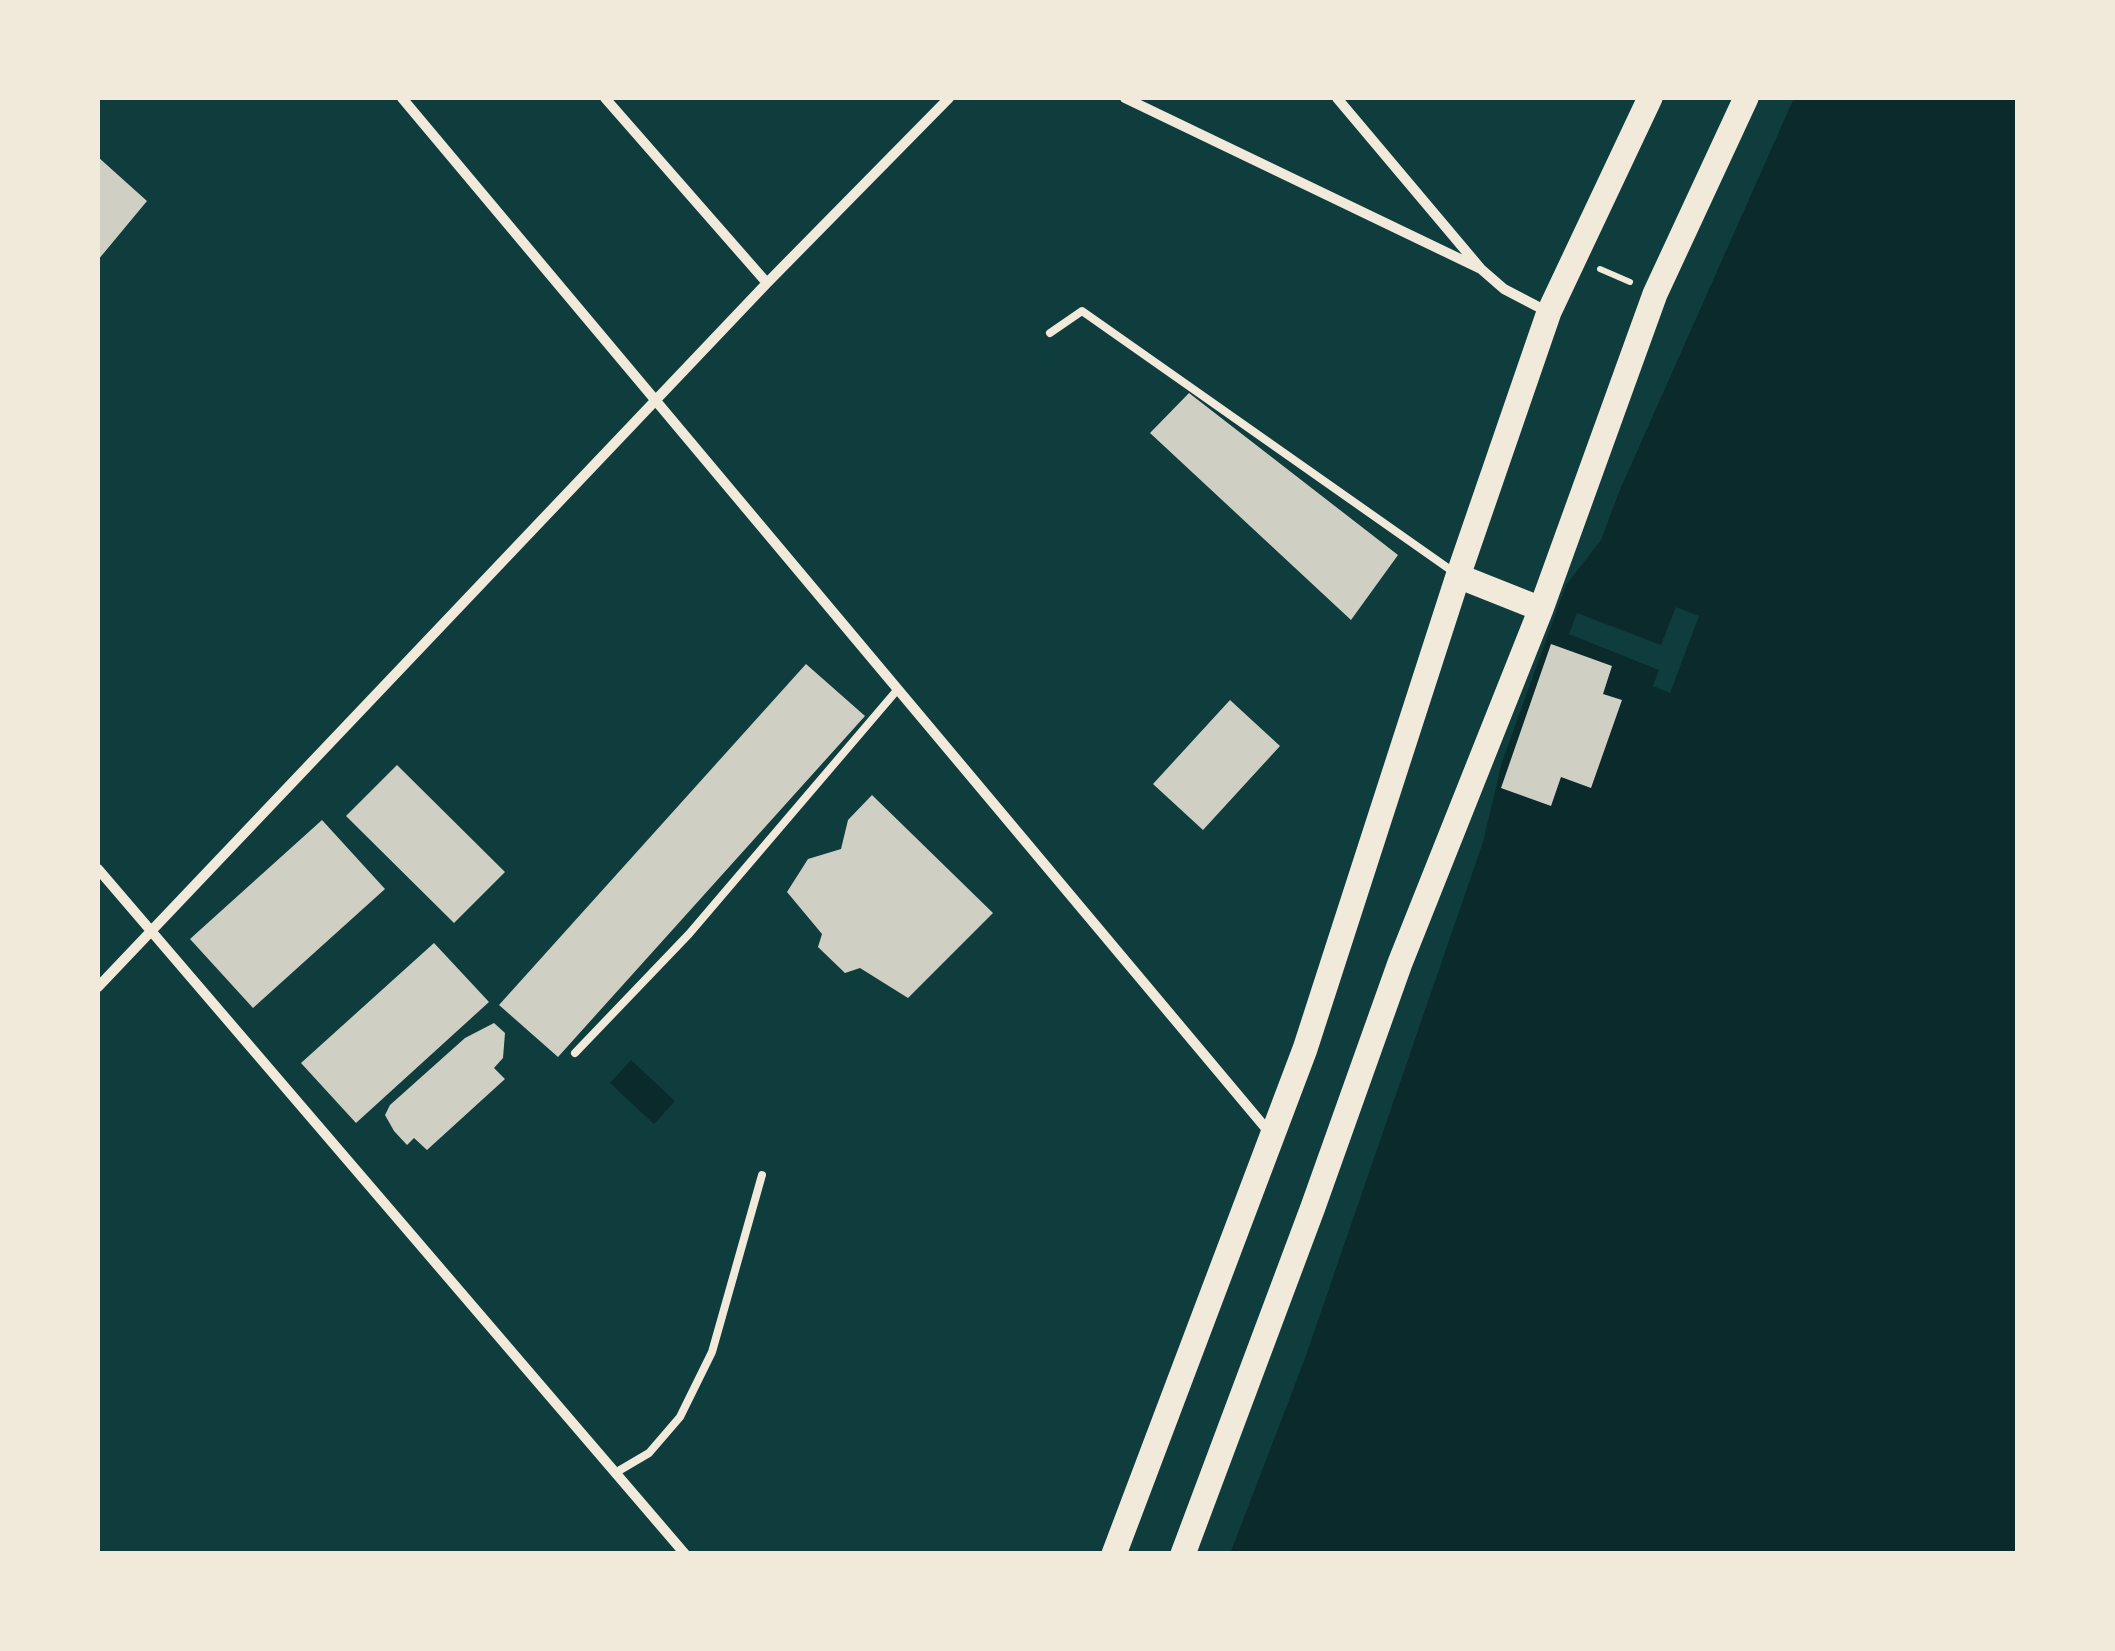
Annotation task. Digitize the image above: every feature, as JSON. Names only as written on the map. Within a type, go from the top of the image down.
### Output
[{"type":"main road","points":[[1114,1554],[1311,1030],[1458,576],[1549,312],[1650,98]]},
{"type":"main road","points":[[1183,1554],[1400,963],[1541,609],[1655,294],[1746,98]]},
{"type":"main road","points":[[1458,576],[1541,609]]},
{"type":"street","points":[[402,98],[1272,1136]]},
{"type":"street","points":[[605,98],[766,284]]},
{"type":"street","points":[[98,987],[766,284],[950,98]]},
{"type":"street","points":[[1125,98],[1482,269]]},
{"type":"street","points":[[1337,98],[1482,269],[1504,289],[1549,312]]},
{"type":"street","points":[[98,869],[684,1554]]},
{"type":"lane","points":[[1050,332],[1082,311],[1458,576]]},
{"type":"lane","points":[[576,1054],[689,934],[898,689]]},
{"type":"lane","points":[[615,1473],[649,1453],[680,1418],[712,1352],[762,1174]]},
{"type":"path","points":[[1576,258],[1655,294]]},
{"type":"water","points":[[1794,98],[2017,98],[2017,1553],[1230,1554],[1304,1361],[1483,842],[1502,762],[1566,585],[1601,540]]},
{"type":"water","points":[[631,1060],[675,1101],[654,1124],[610,1083]]},
{"type":"pier","points":[[1676,607],[1699,616],[1670,693],[1653,686],[1659,670],[1569,634],[1577,613],[1661,645]]},
{"type":"building","points":[[98,157],[147,201],[98,260]]},
{"type":"building","points":[[1189,393],[1398,555],[1351,620],[1150,433]]},
{"type":"building","points":[[1551,644],[1612,666],[1603,694],[1622,700],[1591,788],[1561,777],[1551,806],[1501,788]]},
{"type":"building","points":[[806,664],[865,716],[558,1057],[499,1005]]},
{"type":"building","points":[[1230,700],[1280,746],[1203,830],[1153,784]]},
{"type":"building","points":[[397,765],[505,872],[454,923],[346,816]]},
{"type":"building","points":[[872,795],[993,913],[908,998],[860,968],[845,973],[818,947],[822,934],[787,892],[808,859],[841,849],[848,820]]},
{"type":"building","points":[[322,820],[385,889],[253,1008],[190,939]]},
{"type":"building","points":[[434,943],[489,1002],[356,1123],[301,1063]]},
{"type":"building","points":[[494,1023],[505,1033],[503,1058],[494,1068],[505,1079],[427,1150],[414,1138],[407,1145],[385,1115],[390,1105],[465,1038]]}]
